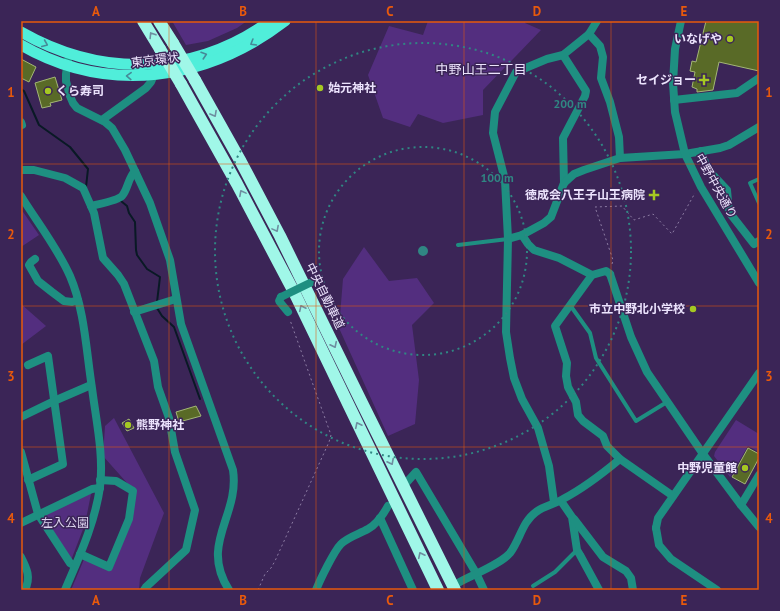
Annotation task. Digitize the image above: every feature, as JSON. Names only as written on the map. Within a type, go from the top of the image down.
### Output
[{"type":"highway","points":[[143,21],[181,84],[237,184],[295,294],[438,590]]},
{"type":"highway","name":"中央自動車道","points":[[160,21],[241,162],[280,236],[362,403],[456,586]]},
{"type":"highway","name":"東京環状","points":[[21,32],[42,44],[70,54],[99,61],[149,65],[175,62],[202,56],[231,45],[270,21]]},
{"type":"highway","name":"東京環状","points":[[21,45],[66,65],[108,74],[128,76],[154,75],[181,70],[219,59],[248,46],[285,21]]},
{"type":"street","points":[[597,21],[589,34],[563,55],[546,59],[516,72],[495,112],[493,133],[505,180],[508,239],[506,332],[514,378],[522,399],[538,428],[549,466],[557,502],[572,517],[603,557],[626,571],[631,578],[632,590]]},
{"type":"street","name":"中野中央通り","points":[[681,21],[674,58],[674,100],[675,112],[685,154],[701,187],[759,283]]},
{"type":"street","points":[[589,34],[600,46],[603,57],[601,78],[610,102],[619,137],[620,158]]},
{"type":"street","points":[[70,54],[66,65],[66,81],[73,103],[77,108],[102,120],[108,125],[135,171],[150,203],[170,260],[181,324],[233,470],[234,490],[219,537],[218,548],[220,572],[229,590]]},
{"type":"street","points":[[508,239],[522,235],[544,223],[551,217],[564,183],[563,138],[585,96],[586,91],[563,55]]},
{"type":"street","points":[[102,120],[146,88],[154,75]]},
{"type":"street","points":[[674,100],[737,93],[759,78]]},
{"type":"street","points":[[564,183],[574,174],[620,158],[685,154],[729,145],[759,127]]},
{"type":"street","points":[[701,151],[706,165],[727,190],[729,212],[754,244],[759,241]]},
{"type":"street","points":[[21,170],[34,170],[69,180],[83,188],[91,206],[103,258],[124,284],[154,361],[158,387],[169,418],[175,452],[195,510],[186,550],[144,590]]},
{"type":"street","points":[[91,206],[119,198],[123,195],[131,175],[135,171]]},
{"type":"street","points":[[21,196],[59,255],[69,275],[78,300],[84,328],[98,432],[100,484],[95,514],[65,590]]},
{"type":"street","points":[[522,235],[534,250],[559,258],[592,275]]},
{"type":"street","points":[[35,259],[29,265],[38,281],[64,301],[72,302],[78,300]]},
{"type":"street","points":[[673,496],[620,459],[607,446],[603,436],[583,421],[578,415],[576,402],[568,387],[566,376],[567,362],[555,326],[592,275],[606,271],[610,274],[636,351],[647,372],[703,454],[759,527]]},
{"type":"street","points":[[288,312],[279,301],[281,297],[316,280]]},
{"type":"street","points":[[134,312],[176,299]]},
{"type":"street","points":[[28,366],[48,356],[63,464],[28,480]]},
{"type":"street","points":[[717,590],[671,559],[659,545],[656,528],[658,518],[759,373]]},
{"type":"street","points":[[21,417],[91,385]]},
{"type":"street","points":[[21,452],[38,514],[70,562],[75,566]]},
{"type":"street","points":[[456,586],[476,573],[506,558],[513,549],[530,516],[545,505],[557,502],[594,479],[620,459]]},
{"type":"street","points":[[407,482],[416,472],[476,573],[484,590]]},
{"type":"street","points":[[741,505],[759,475]]},
{"type":"street","points":[[21,523],[100,484],[116,481],[133,491],[129,519],[109,567],[80,554]]},
{"type":"street","points":[[316,590],[320,580],[341,544],[369,529],[380,518],[388,506]]},
{"type":"street","points":[[572,517],[577,550],[599,590]]},
{"type":"street","points":[[380,518],[413,590]]},
{"type":"street","points":[[21,557],[28,570],[27,585],[25,590]]},
{"type":"lane","points":[[759,179],[750,183],[759,203]]},
{"type":"lane","points":[[458,245],[508,239]]},
{"type":"lane","points":[[570,304],[590,333],[596,358],[636,421],[667,401]]},
{"type":"lane","points":[[533,586],[555,572],[577,550]]},
{"type":"path","points":[[610,274],[613,260],[595,208],[622,206],[634,220],[653,214],[672,234],[695,193],[701,187]]},
{"type":"path","points":[[258,590],[265,574],[271,568],[331,435],[288,312]]},
{"type":"green space","points":[[172,21],[247,21],[237,28],[208,41],[186,45]]},
{"type":"green space","points":[[428,21],[525,21],[525,23],[541,30],[483,90],[483,115],[443,123],[418,114],[410,127],[383,118],[368,75],[389,26],[423,35]]},
{"type":"green space","points":[[21,209],[39,235],[21,247]]},
{"type":"green space","points":[[364,247],[389,281],[417,278],[434,303],[412,325],[419,380],[415,424],[388,436],[339,328],[343,279]]},
{"type":"green space","points":[[21,304],[46,326],[21,345]]},
{"type":"green space","points":[[114,418],[164,513],[140,578],[139,590],[71,590],[85,557],[109,567],[136,493],[103,456],[105,426]]},
{"type":"green space","points":[[736,420],[759,434],[759,452],[748,446],[730,477],[714,456],[715,452]]},
{"type":"green space","name":"左入公園","points":[[92,489],[85,524],[70,563],[38,514]]},
{"type":"building","name":"いなげや","points":[[706,21],[759,21],[759,71],[719,62],[713,90],[697,92],[697,89],[692,87],[695,72],[690,71],[692,61],[696,62]]},
{"type":"building","points":[[21,59],[36,67],[29,82],[21,78]]},
{"type":"building","name":"くら寿司","points":[[55,77],[62,100],[50,103],[51,106],[42,108],[35,83]]},
{"type":"building","points":[[196,406],[201,416],[179,422],[176,412]]},
{"type":"building","points":[[129,419],[134,428],[127,431],[122,423]]},
{"type":"building","name":"中野児童館","points":[[748,448],[759,454],[759,458],[745,484],[732,477]]},
{"type":"waterway","points":[[21,89],[24,91],[39,125],[70,147],[88,169],[86,187]]},
{"type":"waterway","points":[[121,201],[127,206],[129,213],[135,222],[137,255],[147,269],[160,277],[157,302]]},
{"type":"waterway","points":[[157,308],[162,316],[174,327],[200,399]]},
{"type":"place","name":"いなげや","points":[[730,39]]},
{"type":"place","name":"セイジョー","points":[[704,80]]},
{"type":"place","name":"始元神社","points":[[320,88]]},
{"type":"place","name":"くら寿司","points":[[48,91]]},
{"type":"place","name":"徳成会八王子山王病院","points":[[654,195]]},
{"type":"place","name":"市立中野北小学校","points":[[693,309]]},
{"type":"place","name":"熊野神社","points":[[128,425]]},
{"type":"place","name":"中野児童館","points":[[745,468]]},
{"type":"district","name":"中野山王二丁目","points":[[481,69]]}]
